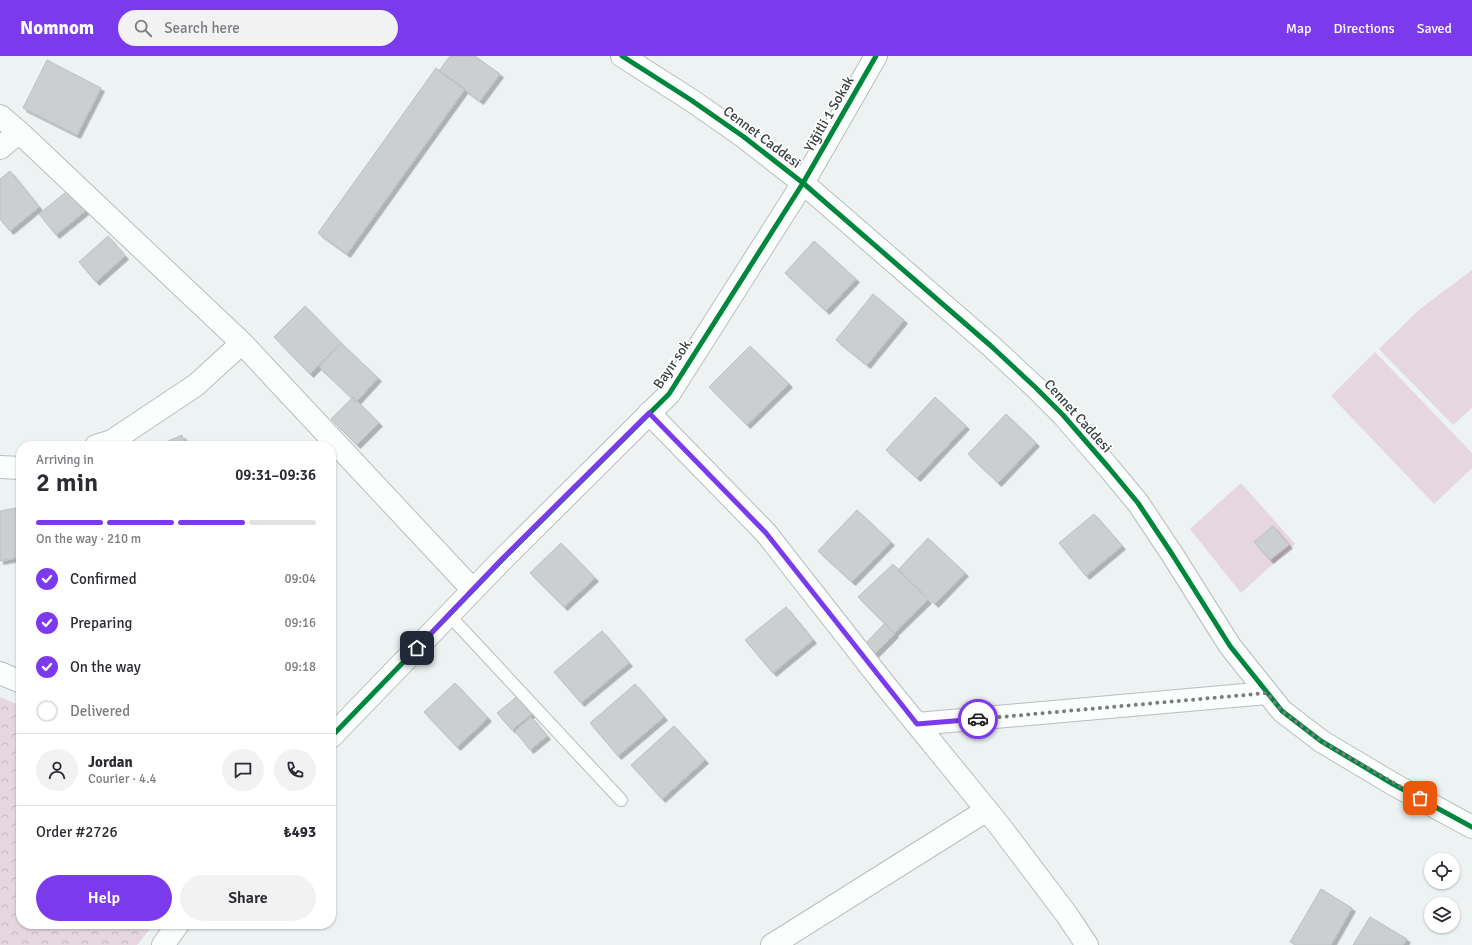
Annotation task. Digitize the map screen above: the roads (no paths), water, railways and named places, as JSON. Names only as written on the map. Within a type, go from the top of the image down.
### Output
[{"type":"street","name":"Cennet Caddesi","points":[[622,56],[643,62],[803,183],[1035,386],[1063,415],[1138,503],[1230,646],[1282,711],[1321,741],[1393,784],[1472,827]]},
{"type":"street","name":"Yiğitli 1 Sokak","points":[[803,183],[876,56]]},
{"type":"street","points":[[0,116],[242,343],[334,441]]},
{"type":"street","points":[[0,148],[18,132]]},
{"type":"street","name":"Bayır sok.","points":[[336,732],[449,614],[669,394],[803,183]]},
{"type":"street","points":[[112,441],[196,385],[242,343]]},
{"type":"street","points":[[649,413],[766,533],[987,810],[1067,915],[1086,945]]},
{"type":"street","points":[[336,444],[473,590]]},
{"type":"street","points":[[0,467],[16,468]]},
{"type":"street","points":[[0,674],[16,680]]},
{"type":"street","points":[[917,724],[1267,693]]},
{"type":"street","points":[[772,945],[987,810]]},
{"type":"street","points":[[163,945],[174,929]]},
{"type":"lane","points":[[449,614],[621,800]]}]
